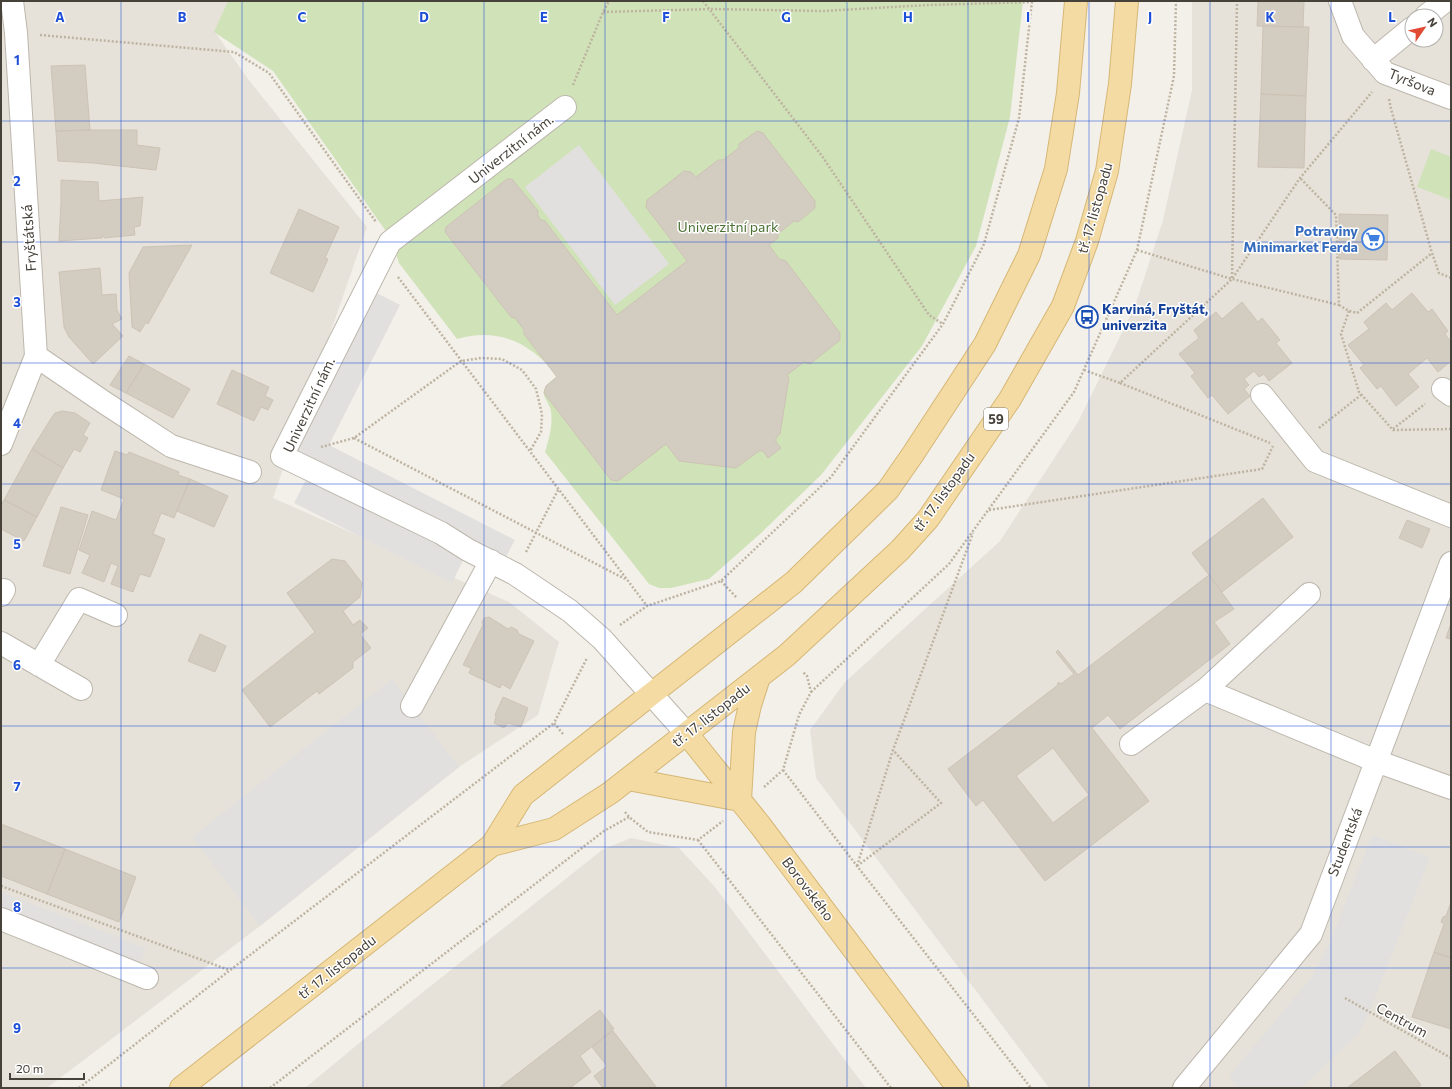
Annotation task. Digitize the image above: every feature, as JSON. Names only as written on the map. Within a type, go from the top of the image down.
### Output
[{"type":"main road","name":"tř. 17. listopadu","points":[[182,1088],[492,845],[524,795],[794,582],[888,490],[985,344],[1029,256],[1039,229],[1056,169],[1068,93],[1076,1]]},
{"type":"main road","name":"tř. 17. listopadu","points":[[492,845],[554,829],[610,793],[787,655],[900,550],[928,519],[1010,399],[1059,313],[1087,241],[1107,171],[1120,84],[1127,1]]},
{"type":"main road","points":[[628,779],[740,800],[744,732],[750,705],[759,677]]},
{"type":"main road","name":"Borovského","points":[[687,734],[740,800],[958,1088]]},
{"type":"street","name":"Fryštátská","points":[[1,444],[36,356],[16,33],[12,1]]},
{"type":"street","name":"Tyršova","points":[[1340,1],[1353,36],[1379,66],[1451,98]]},
{"type":"street","points":[[1436,8],[1444,1]]},
{"type":"street","points":[[1379,66],[1404,37]]},
{"type":"street","name":"Univerzitní nám.","points":[[564,107],[386,249],[282,456],[442,533],[515,574],[570,611],[602,638],[652,694]]},
{"type":"street","points":[[36,356],[171,446],[250,472]]},
{"type":"street","points":[[1262,395],[1315,461],[1451,516]]},
{"type":"street","points":[[412,706],[491,561]]},
{"type":"street","name":"Studentská","points":[[1184,1088],[1311,934],[1451,563]]},
{"type":"street","points":[[1131,744],[1205,690],[1309,594]]},
{"type":"street","points":[[39,665],[80,599],[116,615]]},
{"type":"street","points":[[1,643],[81,689]]},
{"type":"street","points":[[1205,690],[1376,761],[1451,788]]},
{"type":"street","name":"Borovského","points":[[652,694],[687,734]]},
{"type":"street","points":[[1,919],[147,978]]},
{"type":"path","points":[[564,107],[603,12],[609,1]]},
{"type":"path","points":[[703,1],[711,9],[822,156],[929,315],[942,324]]},
{"type":"path","points":[[928,5],[929,1]]},
{"type":"path","points":[[1232,279],[1237,1]]},
{"type":"path","points":[[603,12],[711,9],[823,11],[928,5],[1032,2],[1019,118],[984,244],[942,324],[831,477],[721,581]]},
{"type":"path","points":[[16,33],[234,52],[269,73],[461,361],[559,488],[647,606]]},
{"type":"path","points":[[1120,383],[1232,279],[1300,178],[1367,99],[1379,66]]},
{"type":"path","points":[[1379,66],[1432,253],[1439,273],[1451,278]]},
{"type":"path","points":[[1300,178],[1336,215],[1339,305]]},
{"type":"path","points":[[1137,250],[1232,279],[1339,305],[1349,311],[1357,313],[1432,253]]},
{"type":"path","points":[[1349,311],[1341,334],[1359,392],[1393,430],[1451,429]]},
{"type":"path","points":[[321,447],[354,438],[461,361],[481,358],[502,359],[522,370],[536,390],[542,414],[541,432],[530,451]]},
{"type":"path","points":[[989,510],[1262,469],[1273,445],[1084,370]]},
{"type":"path","points":[[1393,430],[1447,392]]},
{"type":"path","points":[[354,438],[627,579]]},
{"type":"path","points":[[515,574],[559,488]]},
{"type":"path","points":[[857,866],[893,750],[975,529]]},
{"type":"path","points":[[79,1088],[229,971],[554,723]]},
{"type":"path","points":[[857,866],[941,803],[893,750]]},
{"type":"path","points":[[783,770],[1031,1088]]},
{"type":"path","points":[[270,1088],[604,831],[629,817]]},
{"type":"path","points":[[698,840],[891,1088]]},
{"type":"path","points":[[1,886],[229,971]]},
{"type":"path","name":"Centrum","points":[[1345,998],[1451,1058]]},
{"type":"shaded area","points":[[1,1],[228,1],[215,32],[248,79],[367,227],[273,498],[509,602],[559,642],[538,715],[459,767],[260,926],[47,1088],[1,1088]]},
{"type":"shaded area","points":[[1192,1],[1451,1],[1451,1088],[1049,1088],[816,778],[810,730],[845,682],[1000,541],[1078,422],[1135,306],[1163,220],[1192,90]]},
{"type":"shaded area","points":[[579,145],[669,264],[615,305],[525,187]]},
{"type":"shaded area","points":[[367,288],[400,305],[329,445],[515,540],[501,566],[468,550],[452,583],[294,503],[311,470],[282,456]]},
{"type":"shaded area","points":[[392,679],[459,767],[260,926],[192,837]]},
{"type":"shaded area","points":[[1372,835],[1430,857],[1369,1013],[1359,1033],[1301,1088],[1237,1088],[1229,1076],[1311,978],[1330,942]]},
{"type":"shaded area","points":[[631,838],[679,848],[714,886],[866,1088],[305,1088],[369,1035],[602,850]]},
{"type":"shaded area","points":[[1,892],[146,948],[137,974],[1,919]]},
{"type":"green space","name":"Univerzitní park","points":[[228,1],[1023,1],[1010,117],[976,246],[922,346],[821,475],[760,534],[709,579],[671,588],[659,588],[649,584],[545,452],[550,432],[551,416],[550,408],[544,395],[544,390],[557,376],[547,364],[536,355],[513,341],[487,335],[457,339],[399,263],[390,237],[273,71],[214,32]]},
{"type":"green space","points":[[1431,149],[1451,157],[1451,200],[1417,187]]},
{"type":"building","points":[[1258,1],[1304,1],[1303,27],[1257,26]]},
{"type":"building","points":[[1263,26],[1309,27],[1306,96],[1261,94]]},
{"type":"building","points":[[85,65],[90,130],[56,131],[51,66]]},
{"type":"building","points":[[1261,94],[1306,96],[1304,168],[1258,167]]},
{"type":"building","points":[[137,130],[137,145],[160,148],[156,170],[93,163],[58,161],[56,131]]},
{"type":"building","points":[[757,131],[763,133],[815,201],[815,208],[798,222],[794,221],[778,234],[778,238],[769,245],[779,259],[786,261],[840,333],[840,340],[810,364],[804,362],[787,375],[789,378],[780,434],[776,438],[776,442],[781,448],[768,458],[763,451],[759,451],[736,468],[679,461],[666,444],[618,481],[611,480],[544,393],[546,386],[557,377],[524,334],[524,330],[515,318],[511,317],[445,232],[446,227],[507,179],[512,179],[538,211],[538,216],[541,220],[545,221],[617,315],[687,261],[646,207],[647,200],[684,171],[691,172],[696,177],[718,160],[723,160],[739,148],[739,144]]},
{"type":"building","points":[[61,180],[98,182],[99,201],[143,197],[140,226],[134,227],[135,235],[104,238],[104,236],[102,236],[102,238],[59,241]]},
{"type":"building","points":[[299,209],[339,227],[325,258],[328,259],[313,292],[270,273]]},
{"type":"building","points":[[1339,214],[1388,215],[1387,260],[1339,259]]},
{"type":"building","points":[[192,245],[148,324],[146,322],[140,332],[132,327],[129,273],[143,247]]},
{"type":"building","points":[[100,268],[102,295],[116,294],[117,310],[122,319],[112,324],[123,336],[93,364],[69,337],[64,327],[59,272]]},
{"type":"building","points":[[1412,293],[1428,312],[1432,309],[1448,331],[1445,334],[1451,342],[1451,361],[1438,372],[1427,358],[1408,374],[1419,387],[1396,406],[1381,386],[1377,389],[1360,368],[1364,365],[1348,345],[1369,329],[1364,322],[1386,303],[1392,310]]},
{"type":"building","points":[[1242,302],[1258,322],[1262,318],[1280,340],[1276,343],[1292,363],[1269,381],[1264,374],[1259,377],[1254,371],[1244,379],[1249,385],[1244,389],[1250,396],[1228,414],[1212,395],[1208,398],[1191,376],[1195,373],[1179,354],[1199,338],[1194,330],[1216,312],[1222,319]]},
{"type":"building","points":[[129,356],[144,364],[126,393],[110,385]]},
{"type":"building","points":[[144,364],[190,389],[173,418],[126,393]]},
{"type":"building","points":[[232,370],[269,387],[265,396],[273,400],[268,410],[261,407],[254,421],[217,404]]},
{"type":"building","points":[[62,411],[75,413],[90,423],[83,435],[88,438],[80,452],[74,449],[63,468],[32,449],[55,413]]},
{"type":"building","points":[[32,449],[63,468],[37,517],[4,500]]},
{"type":"building","points":[[115,451],[127,455],[129,452],[179,472],[178,475],[190,479],[174,518],[161,513],[153,534],[165,539],[150,577],[140,574],[133,592],[111,584],[118,566],[111,563],[104,582],[82,573],[90,555],[79,550],[92,511],[116,520],[124,499],[101,490]]},
{"type":"building","points":[[190,479],[228,496],[214,527],[177,511]]},
{"type":"building","points":[[1263,498],[1293,537],[1222,592],[1192,553]]},
{"type":"building","points":[[4,500],[37,517],[24,541],[1,529],[1,505]]},
{"type":"building","points":[[61,507],[88,515],[70,574],[43,566]]},
{"type":"building","points":[[1407,520],[1430,529],[1422,548],[1399,538]]},
{"type":"building","points":[[332,559],[345,561],[362,583],[360,597],[343,611],[353,625],[360,620],[368,628],[360,634],[371,648],[353,662],[353,668],[319,694],[317,691],[270,727],[242,690],[315,632],[287,593]]},
{"type":"building","points":[[1209,575],[1234,609],[1214,622],[1230,644],[1120,729],[1108,715],[1092,728],[1149,801],[1045,881],[983,800],[976,806],[948,769],[1058,685],[1057,684],[1059,682],[1061,684],[1074,674],[1056,652],[1058,650],[1078,675]],"holes":[[[1053,748],[1089,795],[1053,823],[1016,776]]]},
{"type":"building","points":[[489,617],[508,629],[511,627],[517,630],[519,634],[534,641],[510,689],[502,684],[500,688],[469,673],[471,668],[463,665],[483,625],[482,623],[484,618]]},
{"type":"building","points":[[1451,623],[1451,639],[1446,638]]},
{"type":"building","points":[[200,634],[226,646],[215,672],[188,661]]},
{"type":"building","points":[[503,697],[528,708],[521,727],[508,723],[504,728],[494,723],[496,717],[495,715]]},
{"type":"building","points":[[1,824],[65,849],[47,894],[1,876]]},
{"type":"building","points":[[65,849],[136,877],[119,922],[47,894]]},
{"type":"building","points":[[1451,902],[1451,958],[1434,952],[1444,924],[1441,922],[1443,917],[1446,916]]},
{"type":"building","points":[[1434,952],[1451,958],[1451,1029],[1412,1017]]},
{"type":"building","points":[[600,1010],[614,1029],[580,1056],[591,1072],[570,1088],[499,1088]]},
{"type":"building","points":[[613,1031],[657,1088],[603,1088],[594,1076],[607,1066],[592,1047]]},
{"type":"building","points":[[1395,1051],[1421,1085],[1418,1088],[1347,1088]]},
{"type":"place","name":"Potraviny Minimarket Ferda","points":[[1373,239]]},
{"type":"place","name":"Karviná, Fryštát, univerzita","points":[[1087,317]]}]
